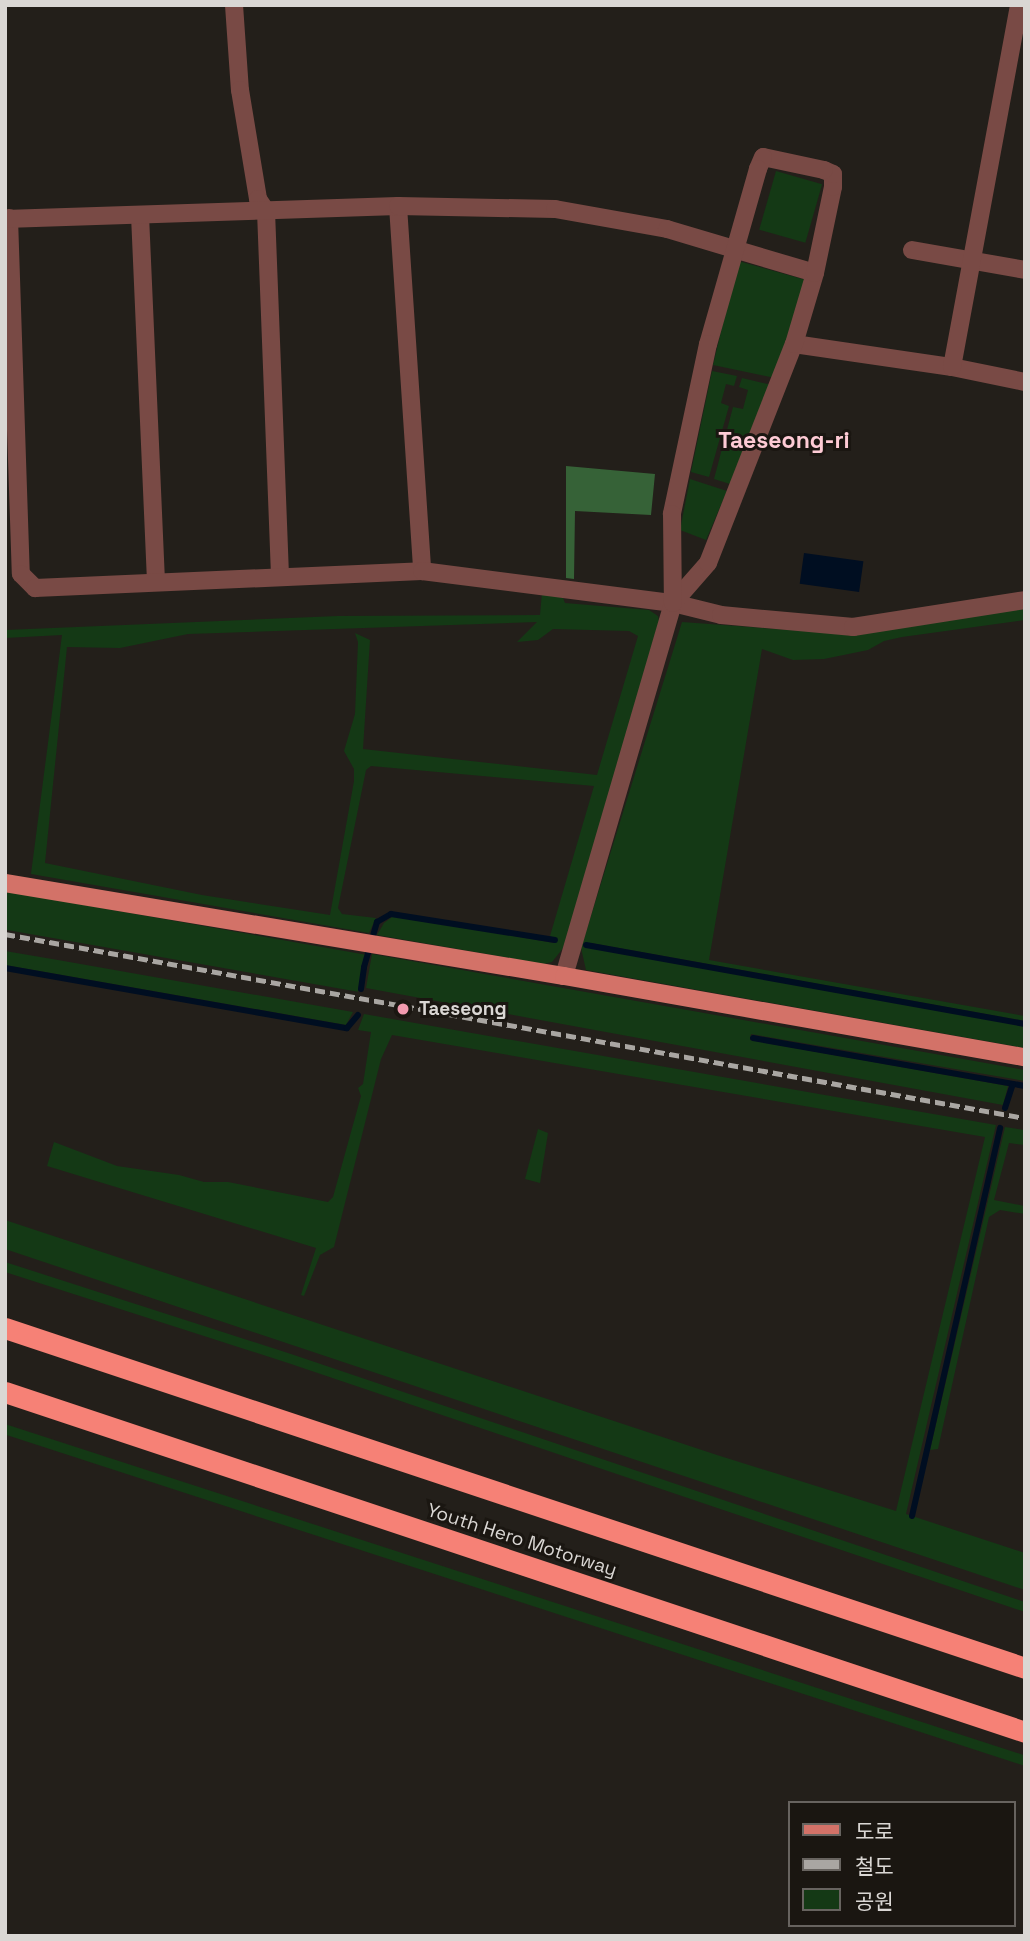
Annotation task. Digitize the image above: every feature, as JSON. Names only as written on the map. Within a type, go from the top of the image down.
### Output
[{"type":"highway","name":"Youth Hero Motorway","points":[[5,1328],[1025,1668]]},
{"type":"highway","name":"Youth Hero Motorway","points":[[5,1392],[1025,1732]]},
{"type":"main road","points":[[5,883],[564,976],[1025,1057]]},
{"type":"street","points":[[234,5],[240,90],[258,200],[266,211],[281,575]]},
{"type":"street","points":[[952,367],[971,260],[1020,32],[1019,5]]},
{"type":"street","points":[[564,976],[673,603],[672,514],[708,344],[734,248],[763,157],[824,170],[833,174],[833,187],[815,273],[794,344],[708,563],[673,603]]},
{"type":"street","points":[[398,206],[422,571]]},
{"type":"street","points":[[815,273],[734,248],[622,219],[555,209],[398,206],[7,218],[21,574],[35,588],[281,575],[422,571],[673,603],[721,615],[853,627],[1025,600]]},
{"type":"street","points":[[140,215],[156,582]]},
{"type":"street","points":[[912,250],[1025,270]]},
{"type":"street","points":[[794,344],[952,367],[1025,382]]},
{"type":"green space","points":[[776,171],[822,184],[805,243],[759,230]]},
{"type":"green space","points":[[738,261],[806,280],[775,378],[713,365]]},
{"type":"green space","points":[[712,371],[737,376],[734,386],[726,384],[721,403],[729,406],[709,477],[691,472]]},
{"type":"green space","points":[[742,378],[772,385],[730,484],[714,479],[733,407],[743,409],[748,390],[739,387]]},
{"type":"green space","points":[[566,466],[655,474],[651,515],[575,511],[574,579],[566,578]]},
{"type":"green space","points":[[690,479],[727,491],[706,540],[680,530]]},
{"type":"green space","points":[[542,592],[563,598],[565,603],[649,610],[658,616],[659,621],[564,947],[552,962],[544,964],[377,935],[384,923],[392,917],[406,917],[554,943],[557,940],[550,936],[594,786],[371,766],[366,770],[338,908],[342,914],[376,918],[369,933],[31,874],[62,635],[5,638],[5,630],[338,616],[540,615]],"holes":[[[537,622],[517,642],[538,640],[553,629],[629,631],[638,636],[597,775],[363,749],[370,640],[355,633],[358,642],[355,714],[344,751],[354,769],[354,781],[330,915],[202,895],[45,863],[67,647],[120,648],[188,634]]]},
{"type":"green space","points":[[1025,608],[1025,620],[902,637],[884,641],[868,650],[824,659],[793,660],[762,649],[709,960],[1025,1016],[1025,1021],[591,943],[589,946],[1025,1026],[1025,1048],[586,970],[581,948],[682,622],[845,634]]},
{"type":"green space","points":[[5,891],[364,954],[358,992],[5,930]]},
{"type":"green space","points":[[5,951],[353,1012],[346,1025],[5,965]]},
{"type":"green space","points":[[372,954],[1025,1070],[1025,1081],[751,1034],[750,1040],[1008,1086],[1003,1105],[366,988]]},
{"type":"green space","points":[[364,1014],[996,1125],[906,1514],[1025,1553],[1025,1590],[5,1249],[5,1220],[717,1455],[896,1511],[985,1137],[392,1035],[381,1059],[334,1247],[320,1255],[304,1296],[301,1295],[316,1248],[47,1166],[54,1142],[117,1166],[179,1175],[204,1182],[228,1182],[328,1202],[333,1197],[361,1096],[358,1088],[363,1084],[371,1032],[358,1030]]},
{"type":"green space","points":[[1005,1127],[1025,1130],[1025,1145],[1009,1143],[994,1200],[1025,1206],[1025,1214],[1000,1210],[989,1217],[938,1449],[930,1450]]},
{"type":"green space","points":[[538,1129],[548,1133],[540,1183],[525,1179]]},
{"type":"green space","points":[[5,1262],[291,1354],[1025,1602],[1025,1612],[288,1363],[5,1272]]},
{"type":"green space","points":[[5,1424],[1025,1755],[1024,1766],[5,1435]]},
{"type":"water","points":[[804,553],[863,561],[859,592],[800,584]]},
{"type":"waterway","points":[[361,989],[364,967],[377,922],[391,914],[555,940]]},
{"type":"waterway","points":[[586,945],[1025,1024]]},
{"type":"waterway","points":[[5,968],[347,1028],[358,1015]]},
{"type":"waterway","points":[[753,1038],[1025,1086]]},
{"type":"waterway","points":[[1005,1108],[1013,1084]]},
{"type":"waterway","points":[[912,1516],[1000,1128]]},
{"type":"railway","points":[[5,934],[1025,1118]]},
{"type":"place","name":"Taeseong","points":[[403,1009]]},
{"type":"district","name":"Taeseong-ri","points":[[784,440]]}]
